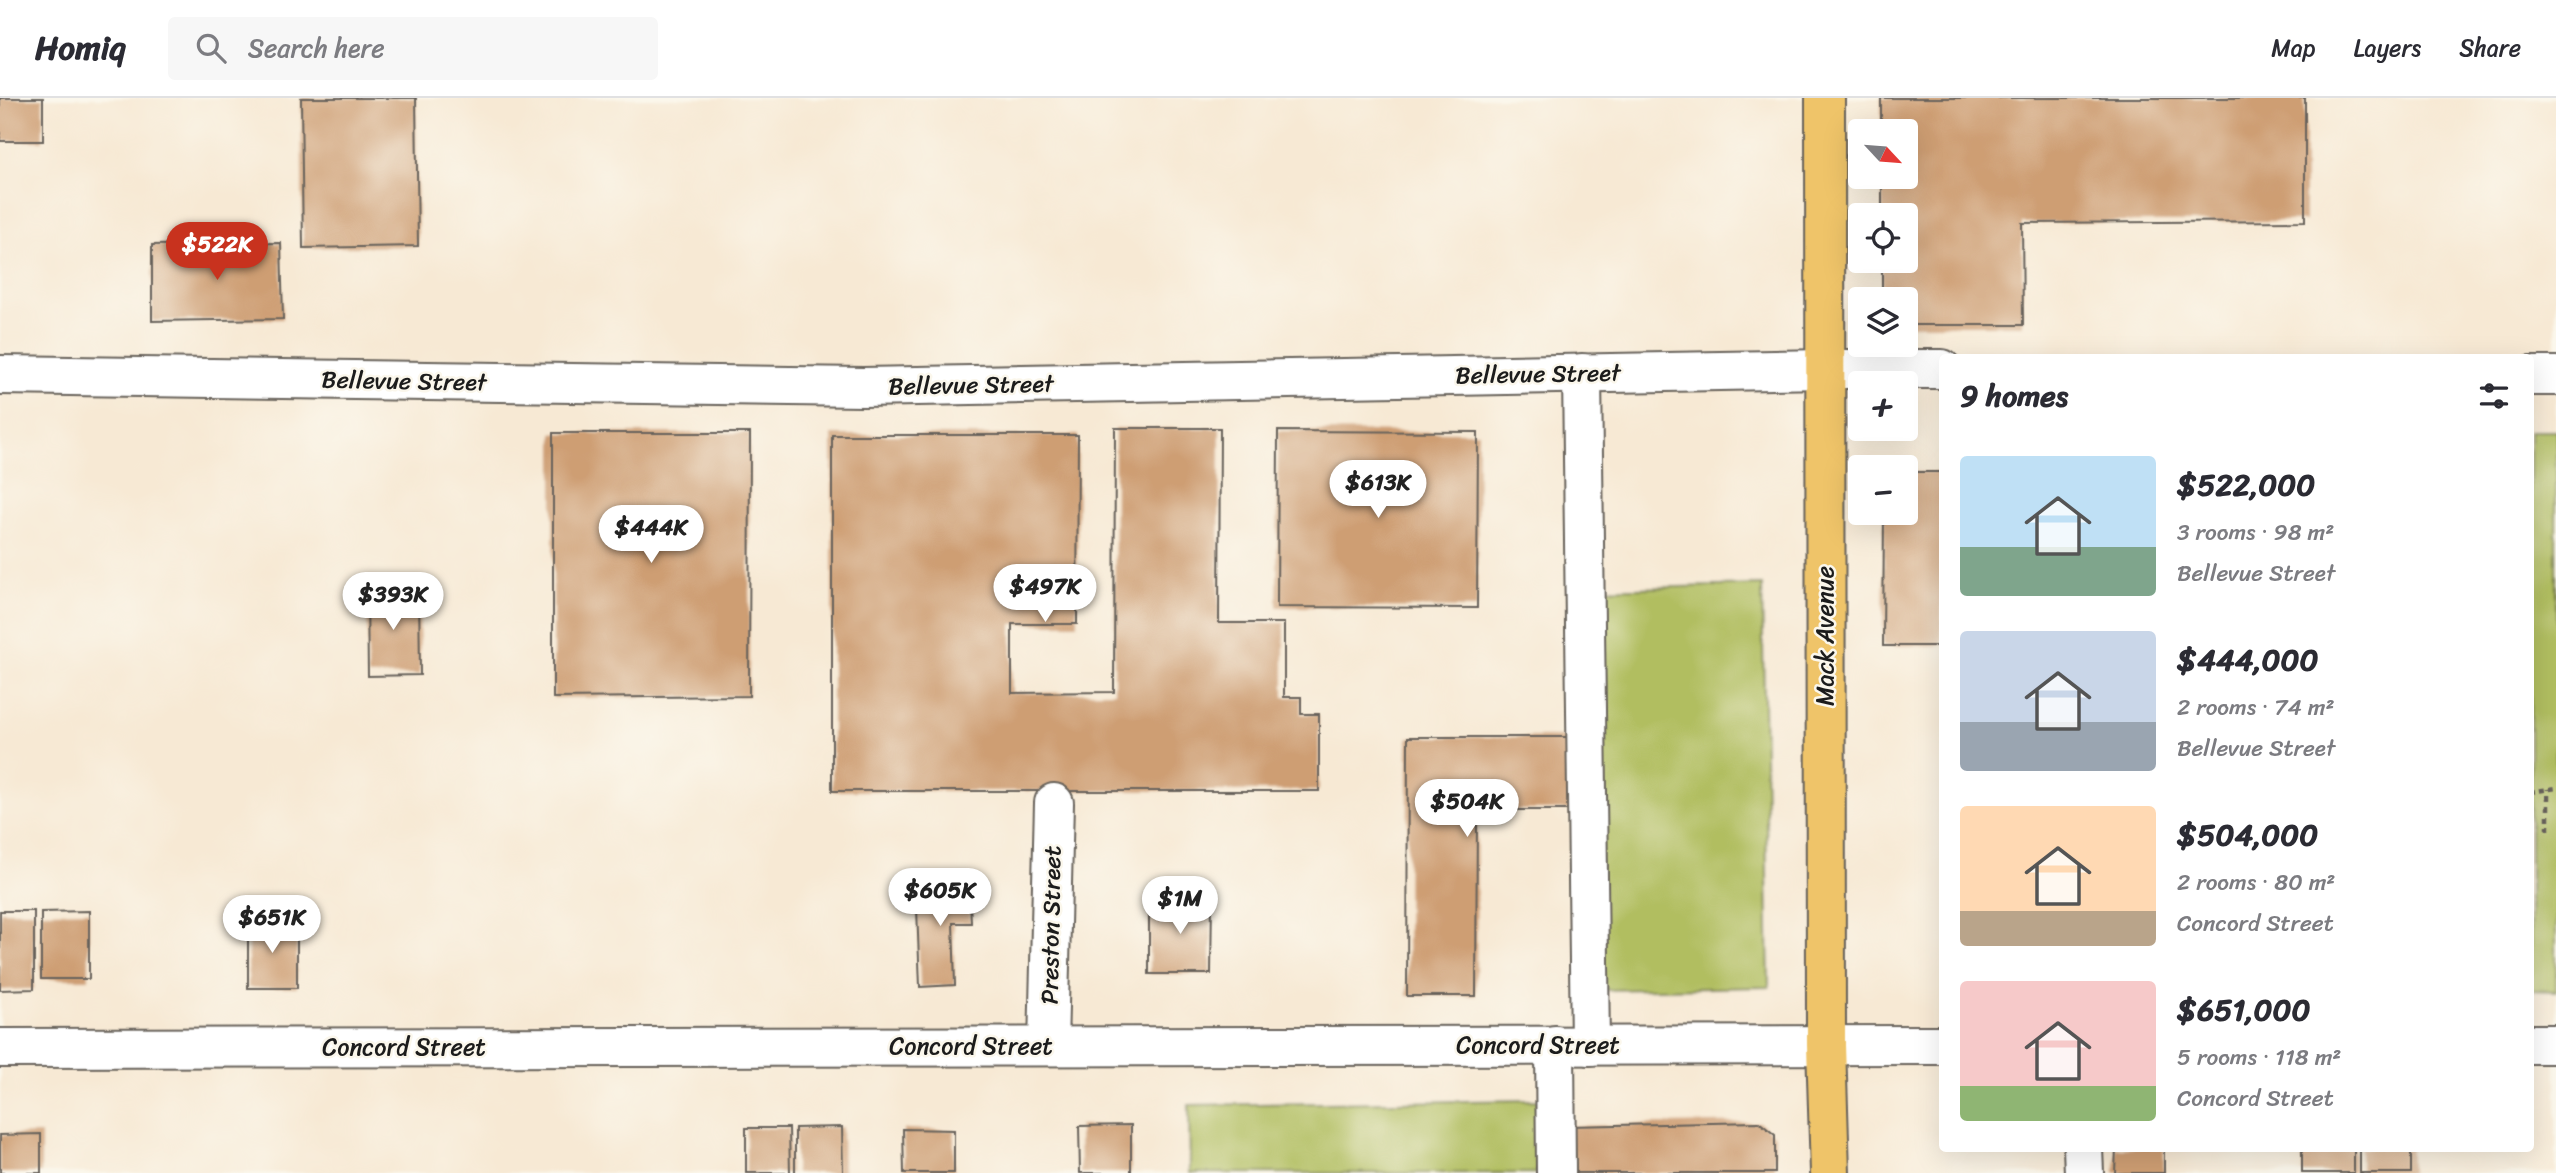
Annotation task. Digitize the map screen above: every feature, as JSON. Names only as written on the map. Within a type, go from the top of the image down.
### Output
[{"type":"main road","name":"Mack Avenue","points":[[1825,98],[1826,1045],[1830,1173]]},
{"type":"street","name":"Bellevue Street","points":[[0,375],[863,387],[1939,369]]},
{"type":"street","points":[[1556,1173],[1572,1045],[1582,373]]},
{"type":"street","points":[[2534,376],[2556,376]]},
{"type":"street","name":"Preston Street","points":[[1048,1046],[1054,803]]},
{"type":"street","points":[[2534,1044],[2556,1044]]},
{"type":"street","name":"Concord Street","points":[[0,1048],[1939,1045]]},
{"type":"street","points":[[2083,1152],[2084,1173]]},
{"type":"path","points":[[2534,791],[2556,788]]},
{"type":"path","points":[[2548,830],[2549,789]]},
{"type":"green space","points":[[2534,431],[2556,431],[2556,991],[2534,990]]},
{"type":"green space","points":[[1762,585],[1769,987],[1601,990],[1594,589]]},
{"type":"green space","points":[[1537,1100],[1537,1173],[1190,1173],[1189,1105]]},
{"type":"building","points":[[0,98],[43,98],[43,141],[0,141]]},
{"type":"building","points":[[301,98],[416,98],[418,246],[303,248]]},
{"type":"building","points":[[1881,98],[2305,98],[2305,221],[2022,223],[2023,325],[1918,325],[1918,287],[1882,287],[1882,273],[1918,273],[1918,203],[1882,203],[1882,189],[1918,189],[1918,119],[1881,119]]},
{"type":"building","points":[[281,243],[283,319],[152,321],[152,245]]},
{"type":"building","points":[[1115,428],[1220,428],[1219,623],[1284,623],[1284,697],[1301,697],[1301,714],[1319,714],[1319,791],[832,791],[832,435],[1078,435],[1077,624],[1012,624],[1012,693],[1114,692]]},
{"type":"building","points":[[1278,431],[1478,432],[1477,608],[1277,607]]},
{"type":"building","points":[[553,433],[750,433],[749,696],[553,698]]},
{"type":"building","points":[[1918,472],[1939,472],[1939,646],[1883,646],[1884,525],[1918,525]]},
{"type":"building","points":[[367,589],[419,589],[420,675],[368,676]]},
{"type":"building","points":[[1408,737],[1579,737],[1579,810],[1477,810],[1476,996],[1407,996]]},
{"type":"building","points":[[969,879],[971,923],[953,923],[955,985],[920,987],[916,881]]},
{"type":"building","points":[[1149,899],[1212,899],[1211,974],[1149,974]]},
{"type":"building","points":[[0,911],[34,911],[34,989],[0,990]]},
{"type":"building","points":[[89,911],[89,979],[41,979],[41,912]]},
{"type":"building","points":[[248,922],[297,922],[297,988],[248,988]]},
{"type":"building","points":[[1759,1122],[1775,1135],[1775,1173],[1570,1173],[1569,1126]]},
{"type":"building","points":[[1131,1125],[1131,1173],[1080,1173],[1079,1126]]},
{"type":"building","points":[[842,1127],[843,1173],[795,1173],[795,1128]]},
{"type":"building","points":[[746,1128],[789,1128],[790,1173],[746,1173]]},
{"type":"building","points":[[903,1129],[954,1130],[954,1173],[904,1173]]},
{"type":"building","points":[[41,1134],[41,1173],[0,1173],[0,1135]]},
{"type":"building","points":[[2116,1152],[2164,1152],[2164,1173],[2115,1173]]},
{"type":"building","points":[[2302,1152],[2354,1152],[2354,1173],[2302,1173]]},
{"type":"building","points":[[2360,1152],[2411,1152],[2411,1173],[2360,1173]]}]
